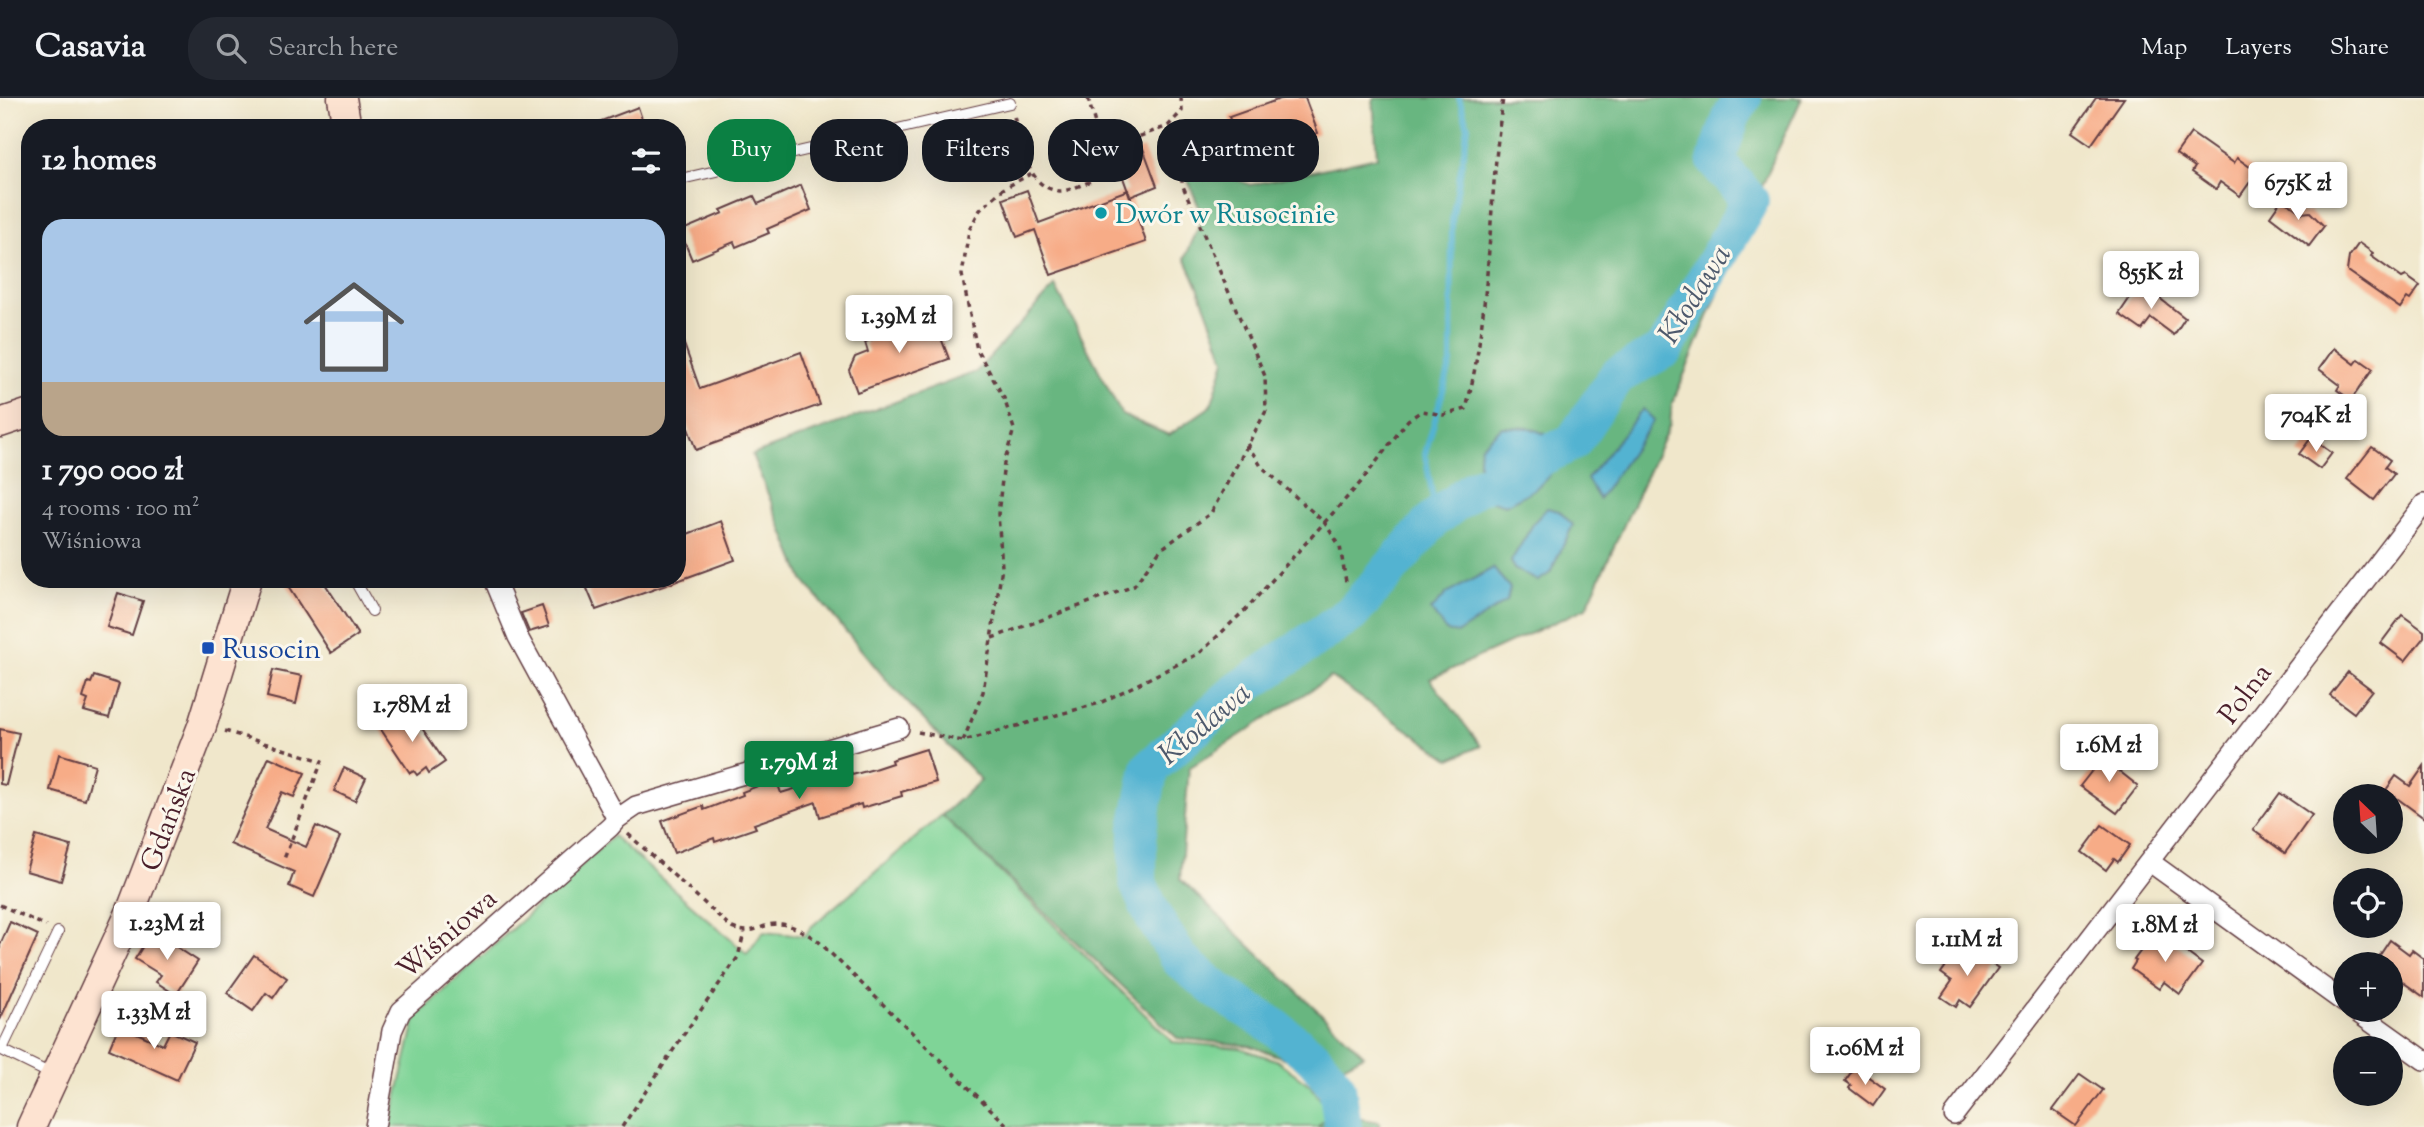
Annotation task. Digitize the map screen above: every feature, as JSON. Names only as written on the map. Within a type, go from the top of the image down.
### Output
[{"type":"street","points":[[339,119],[341,98]]},
{"type":"street","points":[[341,98],[345,119]]},
{"type":"street","points":[[0,423],[21,416]]},
{"type":"street","name":"Polna","points":[[1954,1115],[2424,504]]},
{"type":"street","name":"Gdańska","points":[[31,1127],[130,913],[202,726],[244,588]]},
{"type":"street","points":[[498,588],[517,637],[617,818]]},
{"type":"street","name":"Wiśniowa","points":[[375,1127],[392,1031],[401,1011],[617,818],[636,806],[899,728]]},
{"type":"street","points":[[2150,862],[2333,994]]},
{"type":"street","points":[[2371,1022],[2424,1060]]},
{"type":"lane","points":[[686,178],[1010,103]]},
{"type":"lane","points":[[359,588],[372,611]]},
{"type":"lane","points":[[55,1076],[1,1049],[58,932]]},
{"type":"path","points":[[1088,98],[1094,119]]},
{"type":"path","points":[[1175,119],[1182,111],[1181,98]]},
{"type":"path","points":[[899,728],[963,741],[1100,703],[1200,653],[1247,608],[1361,482],[1408,419],[1422,411],[1443,415],[1466,409],[1473,384],[1487,291],[1503,98]]},
{"type":"path","points":[[1010,103],[1015,119]]},
{"type":"path","points":[[1034,176],[1042,186],[1062,191],[1089,182]]},
{"type":"path","points":[[963,741],[983,692],[992,638],[1002,567],[998,514],[1004,463],[1014,429],[1004,398],[976,350],[962,275],[969,230],[980,210],[1003,189],[1016,182]]},
{"type":"path","points":[[992,638],[1134,586],[1160,550],[1211,513],[1266,411],[1265,376],[1182,182]]},
{"type":"path","points":[[1247,443],[1261,466],[1324,522],[1340,546],[1346,582]]},
{"type":"path","points":[[202,726],[322,761],[284,859]]},
{"type":"path","points":[[617,818],[622,829],[732,928],[744,933],[780,923],[803,931],[817,940],[1009,1127]]},
{"type":"path","points":[[0,905],[58,932]]},
{"type":"path","points":[[622,1127],[738,957],[744,933]]},
{"type":"green space","points":[[1373,98],[1802,98],[1774,158],[1672,404],[1670,424],[1586,608],[1430,679],[1481,746],[1450,759],[1331,677],[1189,768],[1180,879],[1364,1055],[1315,1081],[1286,1059],[1251,1046],[1177,1038],[942,815],[981,780],[889,683],[803,580],[752,455],[976,372],[1055,286],[1122,415],[1169,435],[1211,406],[1225,360],[1185,258],[1203,217],[1189,182],[1243,182],[1250,185],[1264,182],[1319,182],[1319,170],[1377,157]]},
{"type":"green space","points":[[942,815],[1173,1042],[1240,1048],[1276,1060],[1310,1085],[1328,1109],[1324,1127],[390,1127],[416,1017],[613,836],[747,954],[763,932],[805,936],[811,927]]},
{"type":"green space","points":[[1331,1114],[1380,1122],[1379,1127],[1317,1127]]},
{"type":"water","points":[[1643,409],[1654,420],[1599,499],[1587,479]]},
{"type":"water","points":[[1502,427],[1530,428],[1558,439],[1558,453],[1551,473],[1536,487],[1505,505],[1492,501],[1479,469],[1480,447]]},
{"type":"water","points":[[1547,508],[1559,511],[1573,525],[1550,573],[1538,581],[1514,569],[1511,561],[1535,521]]},
{"type":"water","points":[[1493,568],[1510,588],[1507,601],[1458,633],[1446,631],[1431,610],[1446,594]]},
{"type":"building","points":[[1283,98],[1305,98],[1313,119],[1230,119],[1229,117]]},
{"type":"building","points":[[2096,98],[2124,98],[2091,145],[2072,132]]},
{"type":"building","points":[[638,107],[642,119],[606,119]]},
{"type":"building","points":[[2191,133],[2234,163],[2237,158],[2257,172],[2240,196],[2220,182],[2216,189],[2192,172],[2195,167],[2176,154]]},
{"type":"building","points":[[1143,148],[1157,186],[1130,197],[1125,182],[1143,182]]},
{"type":"building","points":[[801,185],[811,210],[767,229],[769,233],[736,247],[734,242],[692,260],[686,246],[686,228],[754,196],[758,204]]},
{"type":"building","name":"Dwór w Rusocinie","points":[[1027,190],[1039,223],[1128,190],[1146,242],[1051,275],[1035,230],[1017,237],[1003,199]]},
{"type":"building","points":[[2282,199],[2302,213],[2310,212],[2324,226],[2309,246],[2270,216]]},
{"type":"building","points":[[2359,243],[2373,253],[2371,256],[2402,278],[2406,276],[2420,286],[2400,308],[2347,271],[2349,257]]},
{"type":"building","points":[[2140,283],[2185,318],[2174,335],[2151,318],[2142,330],[2119,314]]},
{"type":"building","points":[[933,317],[949,359],[857,392],[849,370],[855,357],[868,352],[865,342]]},
{"type":"building","points":[[2334,348],[2355,364],[2359,359],[2373,369],[2351,400],[2337,390],[2340,385],[2319,369]]},
{"type":"building","points":[[686,350],[700,389],[801,352],[820,405],[696,450],[686,423]]},
{"type":"building","points":[[2311,438],[2332,453],[2320,469],[2299,454]]},
{"type":"building","points":[[2372,447],[2390,460],[2385,467],[2394,474],[2374,500],[2347,479]]},
{"type":"building","points":[[721,521],[735,560],[686,578],[686,535]]},
{"type":"building","points":[[289,588],[328,588],[358,635],[331,653]]},
{"type":"building","points":[[587,588],[658,588],[596,610]]},
{"type":"building","points":[[118,593],[143,601],[132,635],[107,627]]},
{"type":"building","points":[[542,606],[549,626],[529,632],[521,613]]},
{"type":"building","points":[[2402,615],[2424,631],[2424,637],[2405,661],[2381,643]]},
{"type":"building","points":[[273,670],[302,676],[296,704],[267,697]]},
{"type":"building","points":[[2348,672],[2372,690],[2354,713],[2330,695]]},
{"type":"building","points":[[94,676],[119,684],[109,718],[84,711],[88,700],[83,698],[88,682],[91,683]]},
{"type":"building","points":[[409,709],[445,762],[429,773],[426,768],[417,775],[414,771],[410,773],[380,728]]},
{"type":"building","points":[[0,729],[19,733],[6,785],[0,784]]},
{"type":"building","points":[[926,749],[936,782],[901,792],[902,796],[862,808],[861,804],[820,817],[816,802],[754,824],[756,828],[715,842],[714,838],[674,853],[662,821],[703,806],[704,810],[776,779],[781,793],[851,772],[852,775],[874,769],[892,763],[891,760]]},
{"type":"building","points":[[59,754],[95,765],[85,800],[50,790]]},
{"type":"building","points":[[2105,754],[2121,766],[2118,770],[2138,786],[2117,813],[2080,786]]},
{"type":"building","points":[[269,757],[305,773],[294,797],[282,792],[265,829],[306,847],[316,826],[340,837],[314,897],[289,886],[294,872],[230,844]]},
{"type":"building","points":[[2424,766],[2424,818],[2403,803],[2403,784],[2390,784],[2396,776],[2410,786]]},
{"type":"building","points":[[344,768],[366,778],[355,801],[334,791]]},
{"type":"building","points":[[2280,793],[2312,815],[2285,853],[2253,830]]},
{"type":"building","points":[[2102,825],[2130,845],[2118,862],[2114,859],[2106,870],[2082,852]]},
{"type":"building","points":[[36,836],[71,846],[61,881],[26,871]]},
{"type":"building","points":[[10,922],[38,935],[0,1020],[0,945]]},
{"type":"building","points":[[2156,930],[2202,964],[2180,994],[2164,982],[2159,989],[2131,969],[2136,961],[2134,960]]},
{"type":"building","points":[[152,931],[198,961],[176,995],[156,982],[161,975],[135,959]]},
{"type":"building","points":[[2390,940],[2409,954],[2412,950],[2424,959],[2424,997],[2403,982],[2403,952],[2382,952]]},
{"type":"building","points":[[1973,950],[1998,968],[1970,1007],[1960,1000],[1956,1007],[1941,997],[1952,981],[1941,973],[1956,952],[1967,960]]},
{"type":"building","points":[[254,955],[287,978],[273,998],[266,993],[253,1011],[227,993]]},
{"type":"building","points":[[119,1025],[163,1045],[170,1031],[195,1042],[177,1080],[109,1049]]},
{"type":"building","points":[[1855,1067],[1885,1089],[1873,1106],[1849,1088],[1851,1085],[1845,1081]]},
{"type":"building","points":[[2080,1074],[2103,1090],[2076,1126],[2053,1110]]},
{"type":"waterway","name":"Kłodawa","points":[[1433,520],[1435,510],[1425,454],[1451,363],[1452,220],[1468,127],[1459,98]]},
{"type":"waterway","name":"Kłodawa","points":[[1343,1127],[1337,1087],[1314,1058],[1272,1025],[1218,991],[1181,961],[1154,918],[1138,883],[1138,828],[1150,768],[1235,693],[1351,614],[1433,520],[1473,489],[1573,442],[1617,376],[1665,349],[1750,201],[1716,161],[1732,115],[1743,98]]},
{"type":"place","name":"Dwór w Rusocinie","points":[[1101,213]]},
{"type":"place","name":"Rusocin","points":[[208,648]]}]
